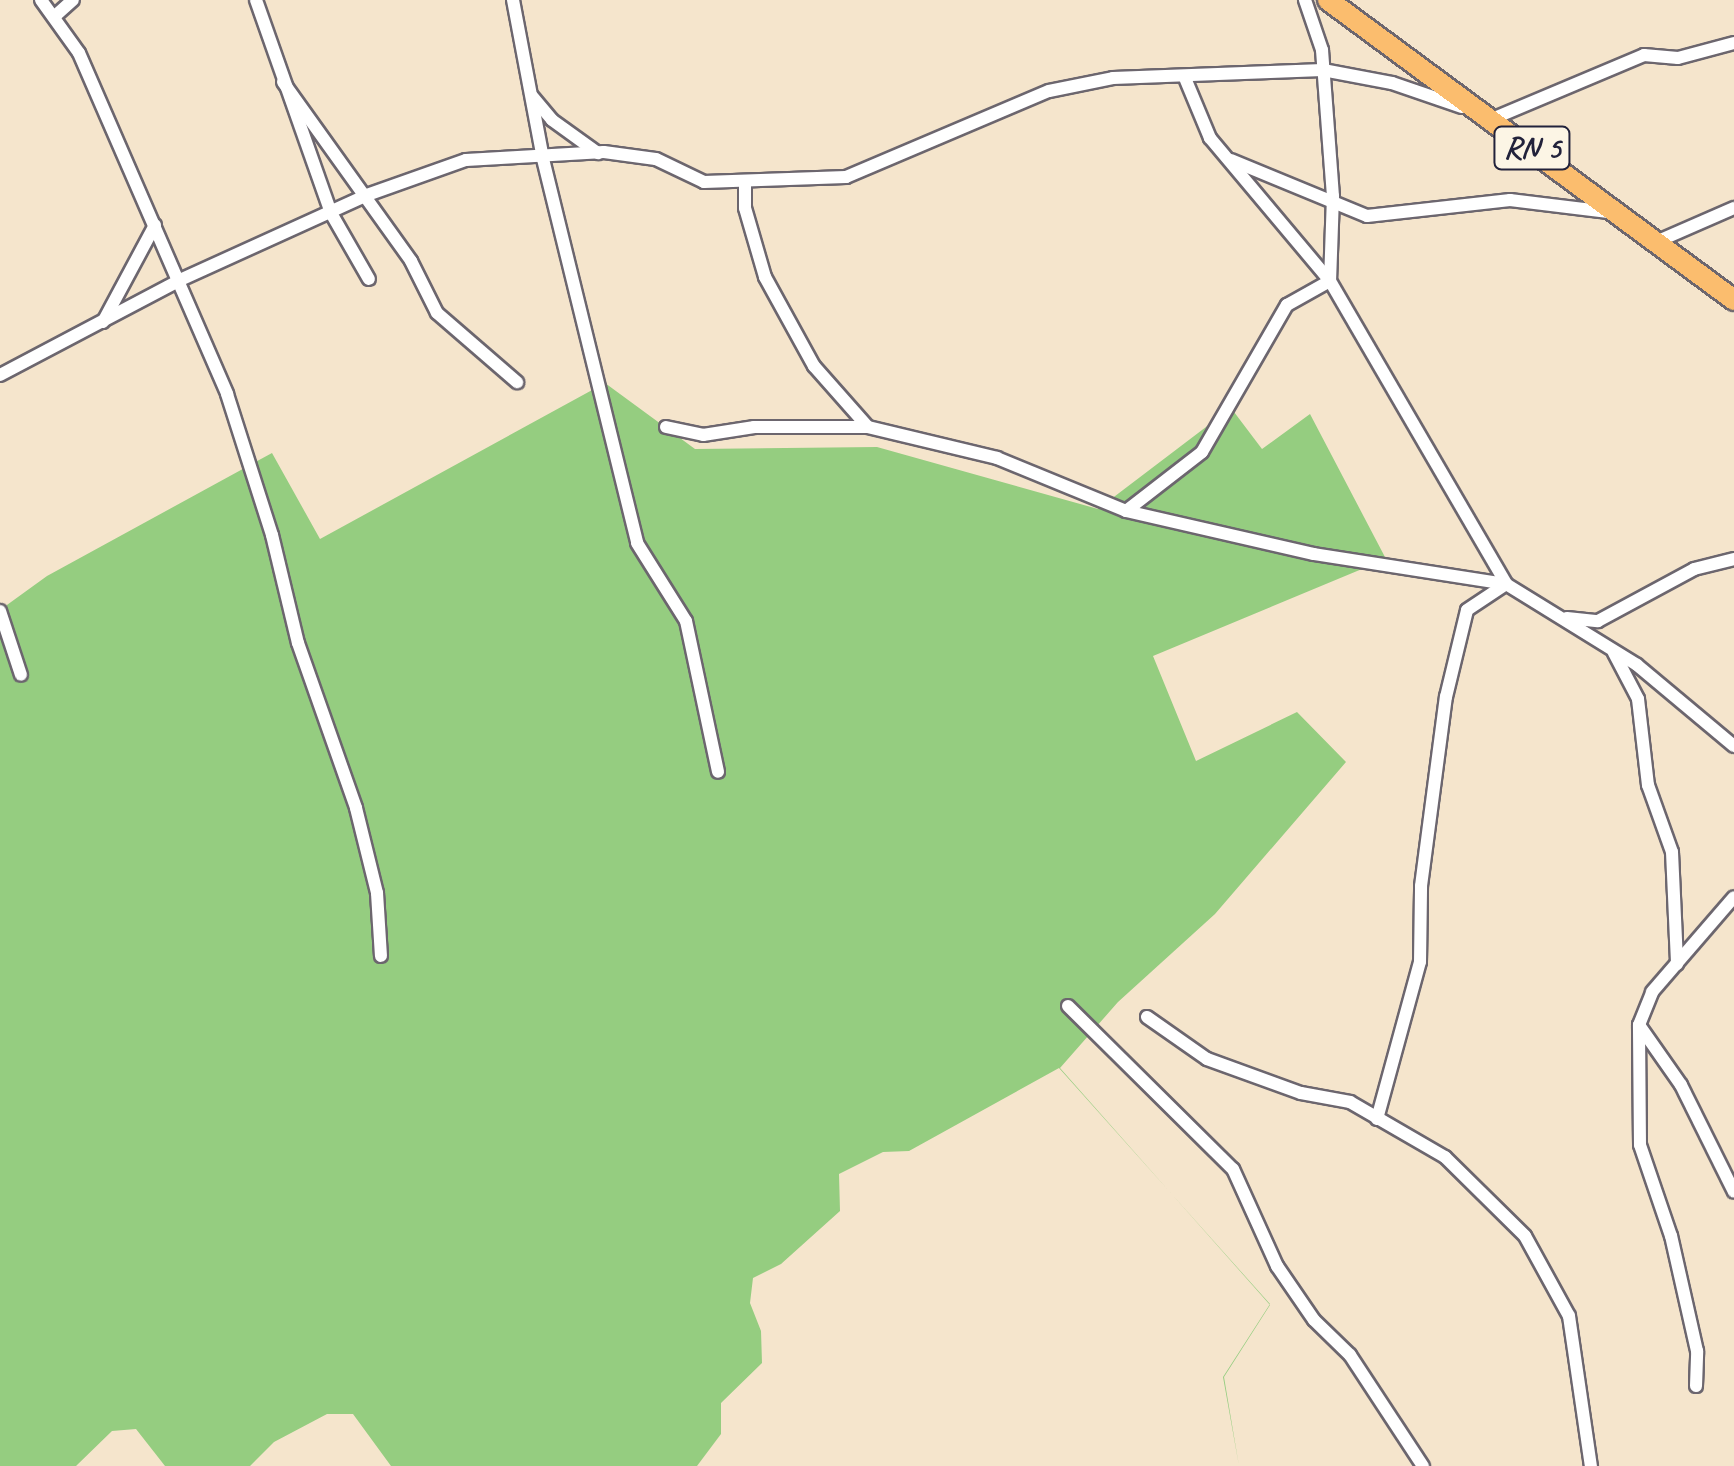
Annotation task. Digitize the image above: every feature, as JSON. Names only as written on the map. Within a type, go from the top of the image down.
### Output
[{"type":"main road","name":"RN 5","points":[[1328,0],[1734,300]]},
{"type":"street","points":[[41,0],[79,54],[156,225],[258,486],[298,643],[356,808],[378,893],[381,956]]},
{"type":"street","points":[[55,16],[73,0]]},
{"type":"street","points":[[256,0],[331,213],[369,278]]},
{"type":"street","points":[[512,0],[543,159],[637,543],[686,621],[718,772]]},
{"type":"street","points":[[1305,0],[1323,70],[1333,204],[1330,281]]},
{"type":"street","points":[[0,375],[180,280],[367,195],[466,160],[543,159],[598,153],[656,159],[704,182],[846,177],[1050,91],[1113,78],[1323,70],[1392,83],[1492,119],[1608,66],[1734,43]]},
{"type":"street","points":[[1184,78],[1210,138],[1330,281],[1506,584]]},
{"type":"street","points":[[282,82],[367,195],[437,313],[517,382]]},
{"type":"street","points":[[531,95],[552,120],[598,153]]},
{"type":"street","points":[[1228,158],[1368,216],[1510,200],[1621,214]]},
{"type":"street","points":[[745,181],[745,208],[764,277],[814,366],[868,426]]},
{"type":"street","points":[[1658,241],[1734,208]]},
{"type":"street","points":[[103,322],[156,225]]},
{"type":"street","points":[[1126,511],[1202,452],[1287,305],[1330,281]]},
{"type":"street","points":[[666,426],[702,435],[754,427],[868,426],[997,458],[1126,511],[1314,554],[1506,584],[1567,618],[1595,645],[1613,652],[1734,746]]},
{"type":"street","points":[[1567,618],[1598,621],[1694,569],[1734,559]]},
{"type":"street","points":[[1377,1119],[1420,962],[1421,886],[1453,661],[1467,610],[1506,584]]},
{"type":"street","points":[[0,611],[21,675]]},
{"type":"street","points":[[1613,652],[1638,699],[1648,785],[1672,852],[1677,964]]},
{"type":"street","points":[[1696,1386],[1697,1351],[1676,1255],[1640,1145],[1640,1026],[1652,992],[1734,897]]},
{"type":"street","points":[[1068,1006],[1233,1169],[1277,1266],[1314,1320],[1350,1355],[1424,1466]]},
{"type":"street","points":[[1147,1017],[1207,1059],[1301,1093],[1350,1102],[1444,1157],[1525,1236],[1569,1316],[1591,1466]]},
{"type":"street","points":[[1640,1026],[1681,1084],[1734,1192]]},
{"type":"green space","points":[[605,383],[695,449],[877,447],[1098,509],[1231,408],[1262,449],[1310,414],[1386,559],[1153,656],[1196,761],[1297,712],[1346,762],[1215,914],[1118,1002],[1060,1068],[1171,1193],[1059,1068],[909,1151],[883,1152],[839,1174],[840,1211],[781,1264],[753,1278],[750,1303],[761,1331],[762,1363],[721,1403],[721,1434],[697,1466],[391,1466],[353,1414],[327,1414],[274,1442],[250,1466],[165,1466],[136,1429],[112,1431],[76,1466],[0,1466],[0,610],[47,576],[272,453],[320,539]]},
{"type":"green space","points":[[1270,1305],[1224,1377],[1239,1466],[1223,1377]]}]
